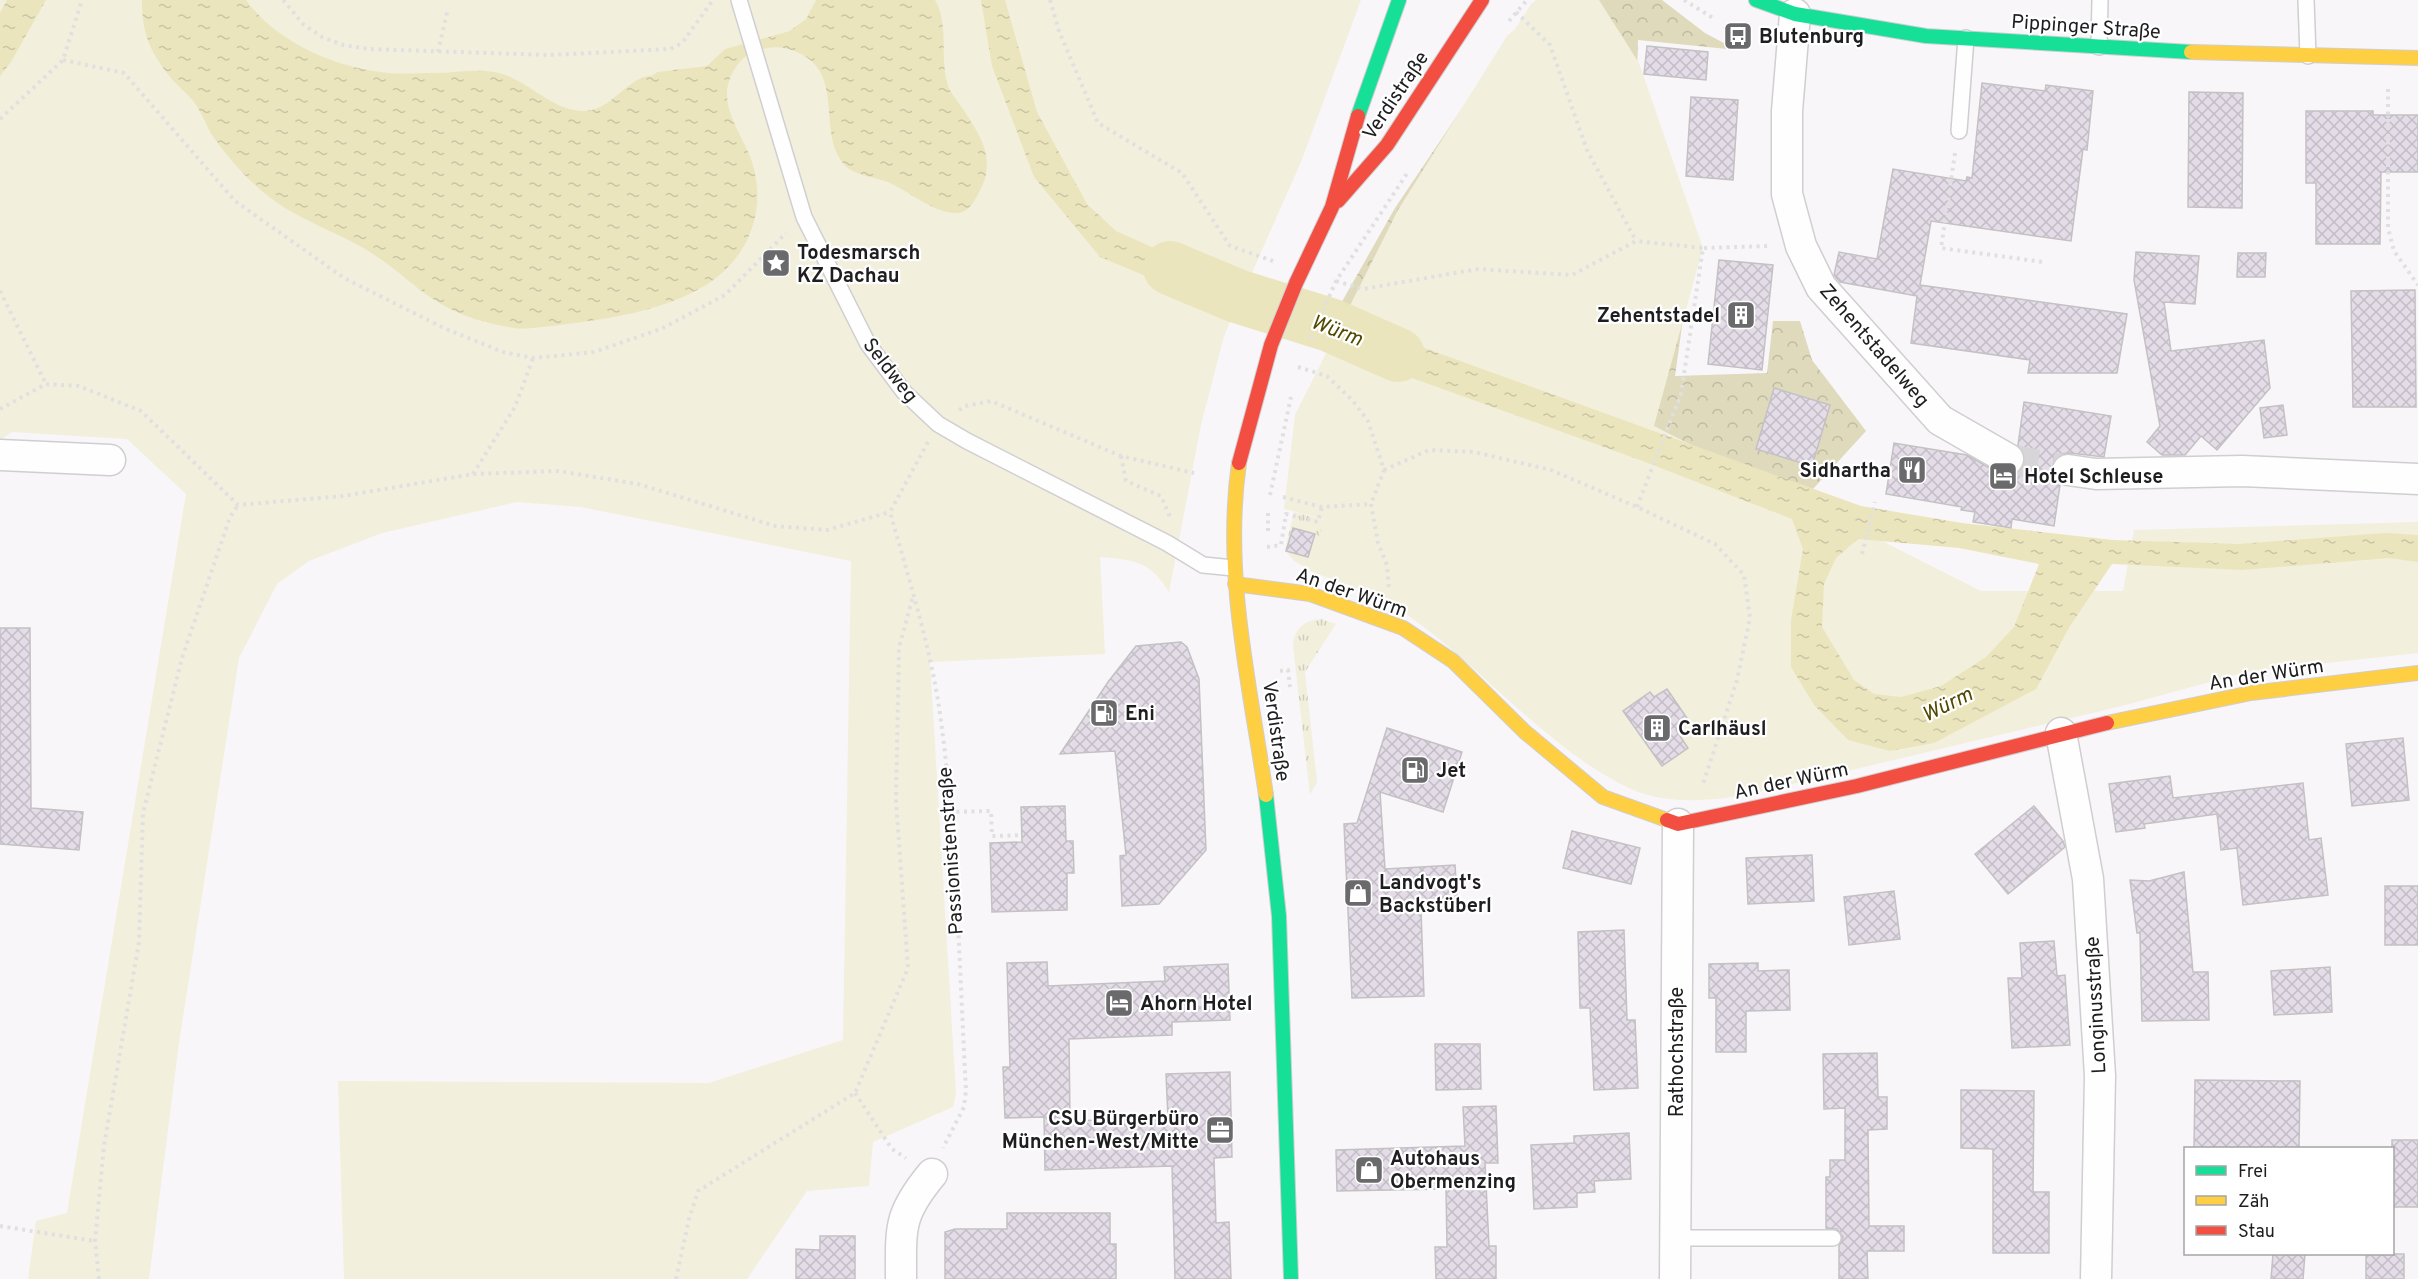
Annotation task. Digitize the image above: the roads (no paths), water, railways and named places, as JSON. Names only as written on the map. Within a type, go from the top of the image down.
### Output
[{"type":"main road","name":"Verdistraße","points":[[1291,1279],[1279,916],[1270,824],[1235,584],[1233,520],[1239,465],[1253,405],[1271,345],[1332,207],[1359,112],[1399,0]]},
{"type":"main road","name":"Verdistraße","points":[[1332,207],[1387,145],[1482,0]]},
{"type":"main road","name":"Pippinger Straße","points":[[1756,0],[1795,14],[1926,36],[2099,47],[2418,58]]},
{"type":"main road","name":"An der Würm","points":[[1235,584],[1310,594],[1402,628],[1453,661],[1525,732],[1603,797],[1684,823],[1857,786],[2061,733],[2251,693],[2418,673]]},
{"type":"street","name":"Zehentstadelweg","points":[[1795,14],[1786,111],[1786,194],[1802,246],[1821,287],[1940,420],[2008,459]]},
{"type":"street","points":[[0,455],[110,460]]},
{"type":"street","points":[[2068,470],[2096,474],[2242,471],[2418,479]]},
{"type":"street","name":"Longinusstraße","points":[[2061,733],[2088,879],[2100,1076],[2096,1279]]},
{"type":"street","name":"Rathochstraße","points":[[1676,1279],[1684,823]]},
{"type":"street","points":[[901,1279],[901,1227],[911,1199],[932,1174]]},
{"type":"lane","name":"Seldweg","points":[[739,0],[804,217],[868,344],[904,392],[939,423],[967,441],[1167,543],[1203,565],[1234,568]]},
{"type":"lane","points":[[2099,47],[2100,0]]},
{"type":"lane","points":[[2306,0],[2308,56]]},
{"type":"lane","points":[[1959,131],[1966,38]]},
{"type":"lane","points":[[1676,1238],[1833,1238]]},
{"type":"water","points":[[7,0],[46,0],[11,62],[0,76],[0,13]]},
{"type":"water","points":[[142,0],[246,0],[258,15],[288,39],[342,64],[393,73],[476,71],[499,73],[520,82],[560,106],[582,111],[599,108],[643,77],[657,72],[707,66],[725,49],[790,31],[806,19],[816,0],[935,0],[942,19],[945,72],[948,85],[983,145],[987,168],[985,180],[968,208],[958,213],[938,209],[890,183],[852,171],[842,162],[835,149],[826,88],[813,62],[786,48],[774,47],[761,50],[748,55],[740,62],[733,72],[727,89],[730,110],[751,159],[756,177],[757,195],[756,213],[744,246],[721,274],[689,294],[631,313],[591,321],[533,328],[519,329],[495,324],[449,309],[373,254],[285,208],[255,185],[221,148],[193,101],[170,77],[157,58],[145,32]]},
{"type":"water","points":[[981,0],[1005,0],[1037,112],[1087,204],[1116,231],[1241,287],[1232,312],[1100,257],[1034,177],[992,66]]},
{"type":"water","points":[[1333,315],[1861,506],[1962,523],[2113,540],[2239,544],[2385,533],[2418,535],[2418,562],[2389,558],[2242,570],[2112,564],[2070,626],[2036,689],[1934,743],[1890,751],[1848,740],[1814,705],[1791,667],[1791,620],[1803,549],[1792,519],[1640,460],[1320,345]],"holes":[[[1858,539],[1959,548],[2039,564],[2014,627],[1986,657],[1941,686],[1901,697],[1874,694],[1854,680],[1822,627],[1824,584],[1836,558]]]},
{"type":"waterway","name":"Würm","points":[[1170,268],[1237,296],[1330,325],[1398,355]]},
{"type":"tunnel","points":[[2008,459],[2068,470]]},
{"type":"place","name":"Blutenburg","points":[[1738,36]]},
{"type":"place","name":"Todesmarsch KZ Dachau","points":[[776,263]]},
{"type":"place","name":"Zehentstadel","points":[[1741,315]]},
{"type":"place","name":"Sidhartha","points":[[1912,470]]},
{"type":"place","name":"Hotel Schleuse","points":[[2003,476]]},
{"type":"place","name":"Eni","points":[[1104,713]]},
{"type":"place","name":"Carlhäusl","points":[[1657,728]]},
{"type":"place","name":"Jet","points":[[1415,770]]},
{"type":"place","name":"Landvogt's Backstüberl","points":[[1358,893]]},
{"type":"place","name":"Ahorn Hotel","points":[[1119,1003]]},
{"type":"place","name":"CSU Bürgerbüro München-West/Mitte","points":[[1220,1130]]},
{"type":"place","name":"Autohaus Obermenzing","points":[[1369,1170]]}]
